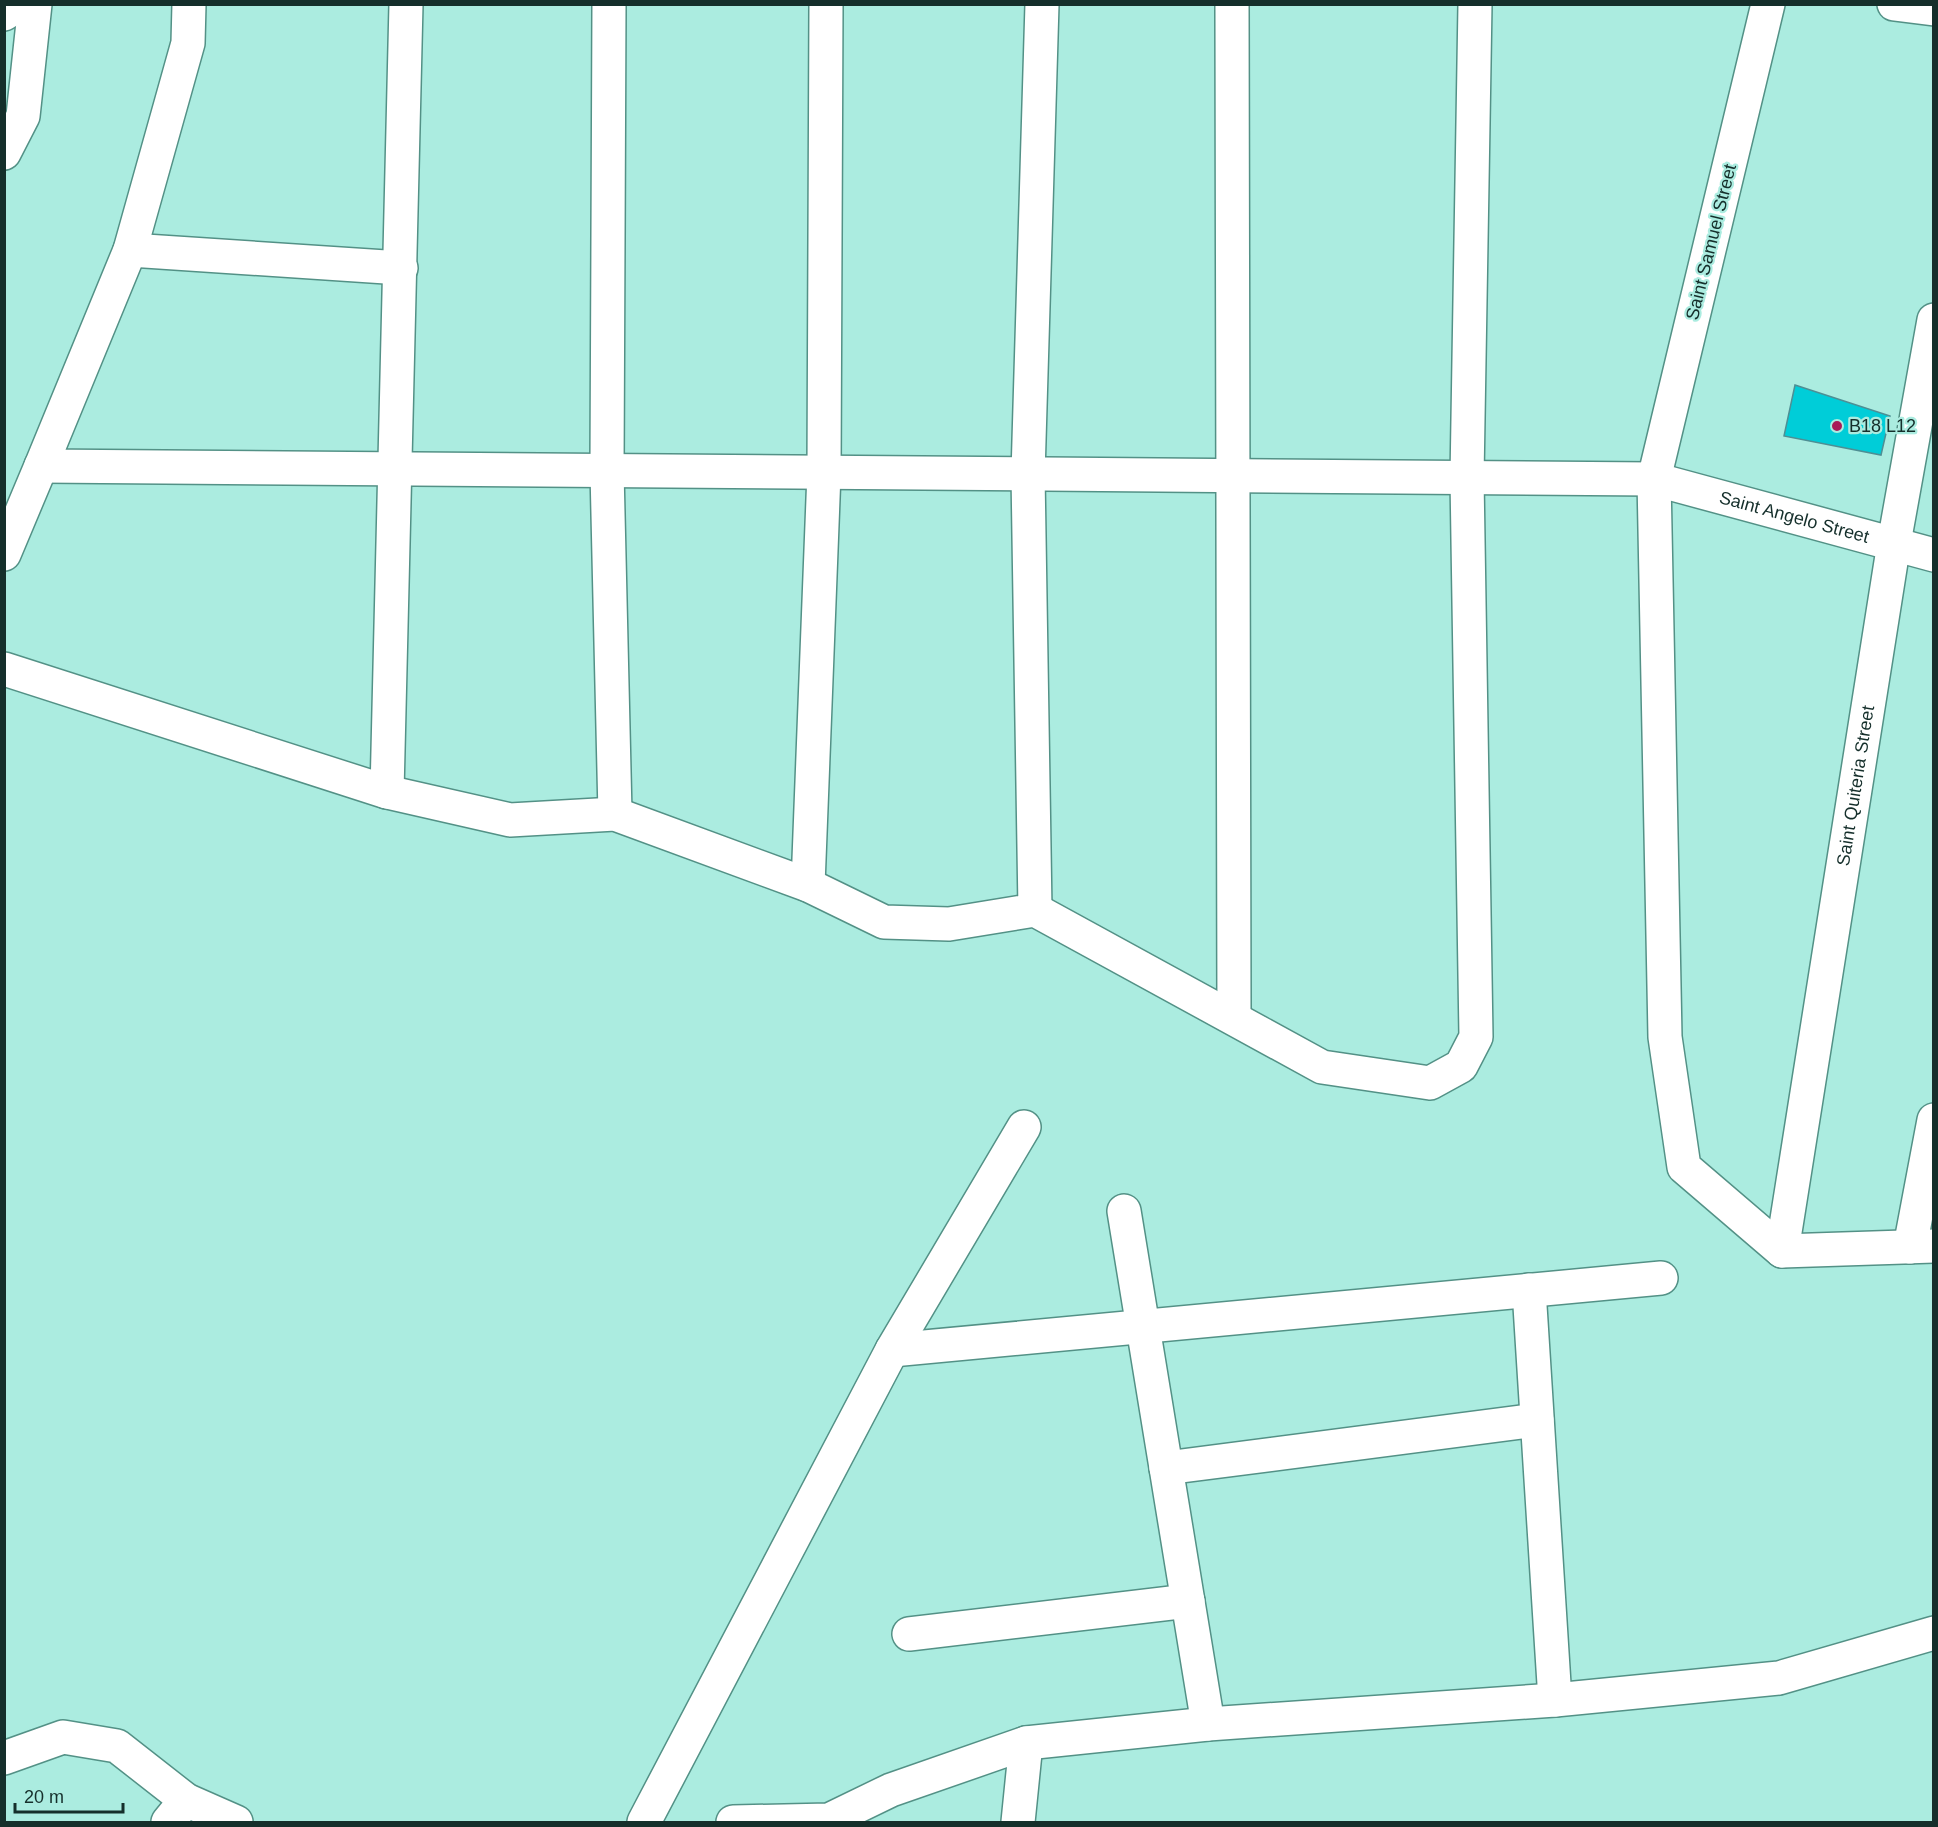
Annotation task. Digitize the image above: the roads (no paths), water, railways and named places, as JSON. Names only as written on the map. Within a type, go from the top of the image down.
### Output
[{"type":"street","points":[[4,14],[20,4]]},
{"type":"street","points":[[4,153],[22,116],[35,4]]},
{"type":"street","points":[[4,554],[130,250],[188,43],[189,4]]},
{"type":"street","points":[[387,792],[397,469],[406,4]]},
{"type":"street","points":[[609,4],[607,471],[615,814]]},
{"type":"street","points":[[808,885],[825,473],[826,4]]},
{"type":"street","points":[[1035,910],[1028,474],[1042,4]]},
{"type":"street","points":[[1232,4],[1234,1018]]},
{"type":"street","points":[[4,669],[387,792],[510,820],[615,814],[808,885],[884,922],[949,924],[1035,910],[1322,1067],[1430,1083],[1461,1066],[1476,1037],[1467,478],[1475,4]]},
{"type":"street","name":"Saint Samuel Street","points":[[1768,4],[1654,480],[1665,1037],[1684,1167],[1782,1251]]},
{"type":"street","points":[[1894,4],[1934,9]]},
{"type":"street","points":[[130,250],[401,268]]},
{"type":"street","name":"Saint Quiteria Street","points":[[1782,1251],[1894,543],[1934,320]]},
{"type":"street","name":"Saint Angelo Street","points":[[41,466],[1654,480],[1934,555]]},
{"type":"street","points":[[1782,1251],[1922,1246],[1934,1120]]},
{"type":"street","points":[[644,1822],[892,1350],[1024,1127]]},
{"type":"street","points":[[1124,1211],[1208,1724]]},
{"type":"street","points":[[892,1350],[1661,1278]]},
{"type":"street","points":[[1529,1290],[1554,1701]]},
{"type":"street","points":[[1166,1468],[1537,1420]]},
{"type":"street","points":[[909,1634],[1188,1602]]},
{"type":"street","points":[[733,1822],[829,1820],[891,1790],[1026,1743],[1208,1724],[1554,1701],[1779,1678],[1934,1633]]},
{"type":"street","points":[[4,1758],[63,1737],[117,1746],[177,1811],[236,1822]]},
{"type":"street","points":[[1018,1822],[1026,1743]]},
{"type":"place","name":"B18 L12","points":[[1837,426]]}]
